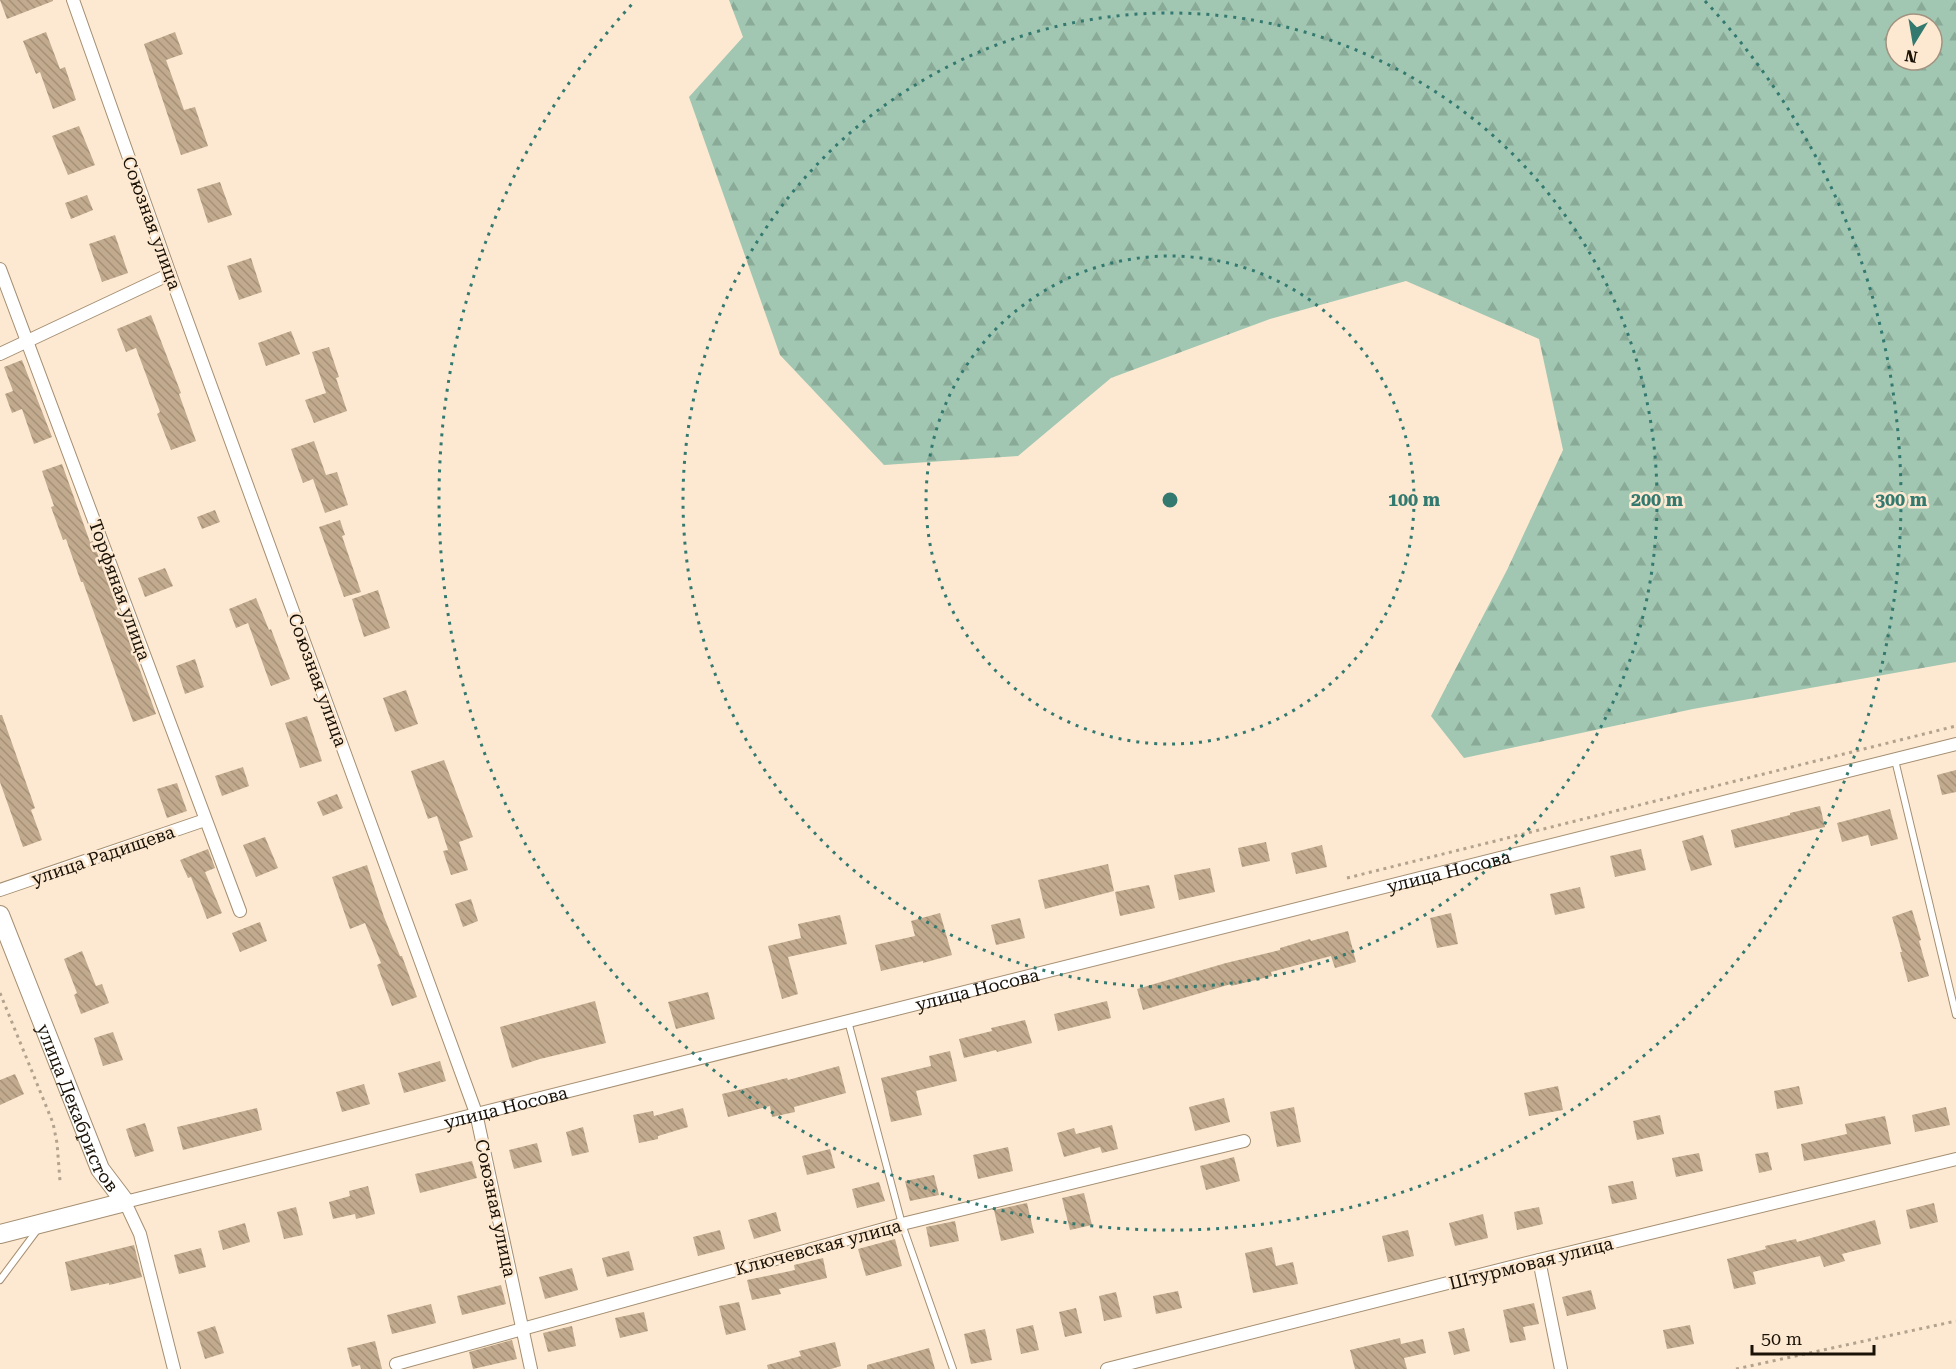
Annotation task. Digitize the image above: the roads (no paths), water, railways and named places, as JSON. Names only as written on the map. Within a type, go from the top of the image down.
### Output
[{"type":"street","name":"Союзная улица","points":[[73,0],[170,274],[476,1113],[531,1369]]},
{"type":"street","name":"Торфяная улица","points":[[0,269],[240,911]]},
{"type":"street","points":[[0,354],[170,274]]},
{"type":"street","name":"улица Носова","points":[[0,1234],[1956,744]]},
{"type":"street","name":"улица Радищева","points":[[0,890],[206,820]]},
{"type":"street","name":"улица Декабристов","points":[[0,915],[100,1168],[124,1202],[140,1234],[174,1369]]},
{"type":"street","name":"Ключевская улица","points":[[396,1364],[903,1224],[1244,1141]]},
{"type":"street","name":"Штурмовая улица","points":[[1107,1369],[1539,1260],[1956,1159]]},
{"type":"street","points":[[1539,1260],[1561,1369]]},
{"type":"lane","points":[[1894,760],[1956,1015]]},
{"type":"lane","points":[[848,1021],[903,1224],[953,1369]]},
{"type":"lane","points":[[0,1280],[42,1223]]}]
